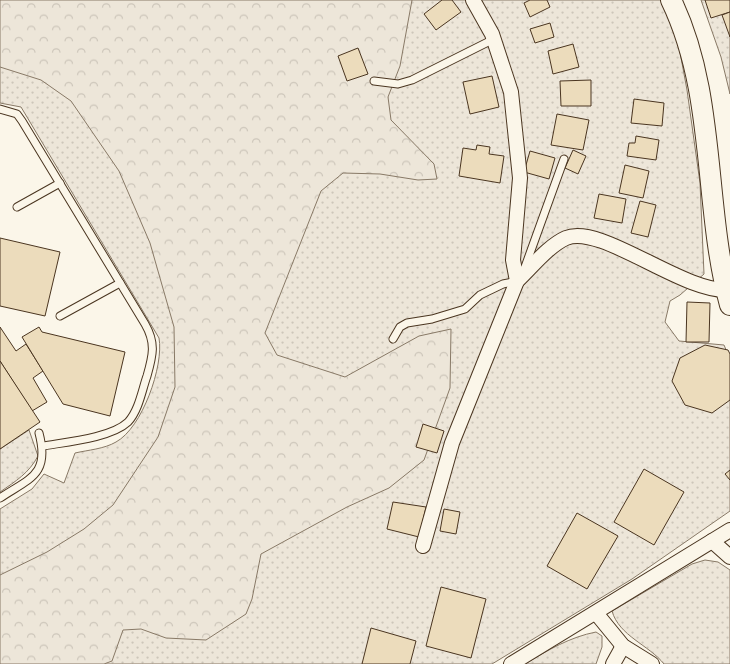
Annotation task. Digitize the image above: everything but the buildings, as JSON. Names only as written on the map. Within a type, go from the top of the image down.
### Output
[{"type":"main road","points":[[670,0],[693,60],[707,139],[717,238],[729,295]]},
{"type":"main road","points":[[684,0],[700,45],[709,82],[715,117],[730,258]]},
{"type":"street","points":[[472,0],[494,39],[511,92],[520,178],[513,260],[517,281]]},
{"type":"street","points":[[424,546],[452,443],[517,281],[566,238],[578,236],[604,242],[636,255],[689,282],[729,295]]},
{"type":"street","points":[[511,664],[730,530]]},
{"type":"street","points":[[712,541],[730,557]]},
{"type":"street","points":[[596,613],[623,646],[652,664]]},
{"type":"street","points":[[613,664],[623,646]]},
{"type":"lane","points":[[374,81],[398,84],[412,80],[494,39]]},
{"type":"lane","points":[[0,109],[17,114],[152,337],[154,346],[153,356],[136,409],[128,422],[105,434],[43,446]]},
{"type":"lane","points":[[393,339],[400,327],[407,323],[432,319],[465,309],[480,295],[503,284],[517,281],[529,260],[564,159]]},
{"type":"lane","points":[[17,207],[60,183]]},
{"type":"lane","points":[[60,316],[120,283]]},
{"type":"lane","points":[[0,498],[40,469],[43,458],[43,446],[39,434]]},
{"type":"green space","points":[[0,0],[661,0],[677,36],[687,90],[700,183],[704,274],[680,295],[670,301],[665,322],[679,341],[724,345],[730,359],[730,511],[632,579],[492,664],[0,664],[0,509],[32,489],[44,474],[64,483],[75,453],[106,446],[126,435],[149,395],[160,350],[159,338],[21,107],[0,103]]},
{"type":"green space","points":[[0,0],[412,0],[400,66],[388,97],[391,120],[434,164],[437,179],[418,180],[380,174],[343,173],[321,191],[265,333],[277,355],[345,377],[419,336],[451,329],[450,388],[424,460],[389,488],[347,507],[261,554],[252,599],[246,614],[206,640],[166,638],[141,629],[123,630],[112,661],[104,664],[0,664],[0,575],[47,552],[84,529],[113,505],[158,437],[175,387],[174,327],[150,243],[119,171],[71,101],[41,80],[0,67]]},
{"type":"green space","points":[[701,0],[730,0],[730,94],[721,57]]},
{"type":"green space","points":[[29,430],[38,456],[26,472],[0,492],[0,449]]},
{"type":"green space","points":[[705,560],[718,562],[730,570],[730,664],[664,664],[621,627],[612,611],[692,564]]},
{"type":"green space","points":[[596,632],[602,636],[602,647],[596,664],[525,664],[568,641]]}]
